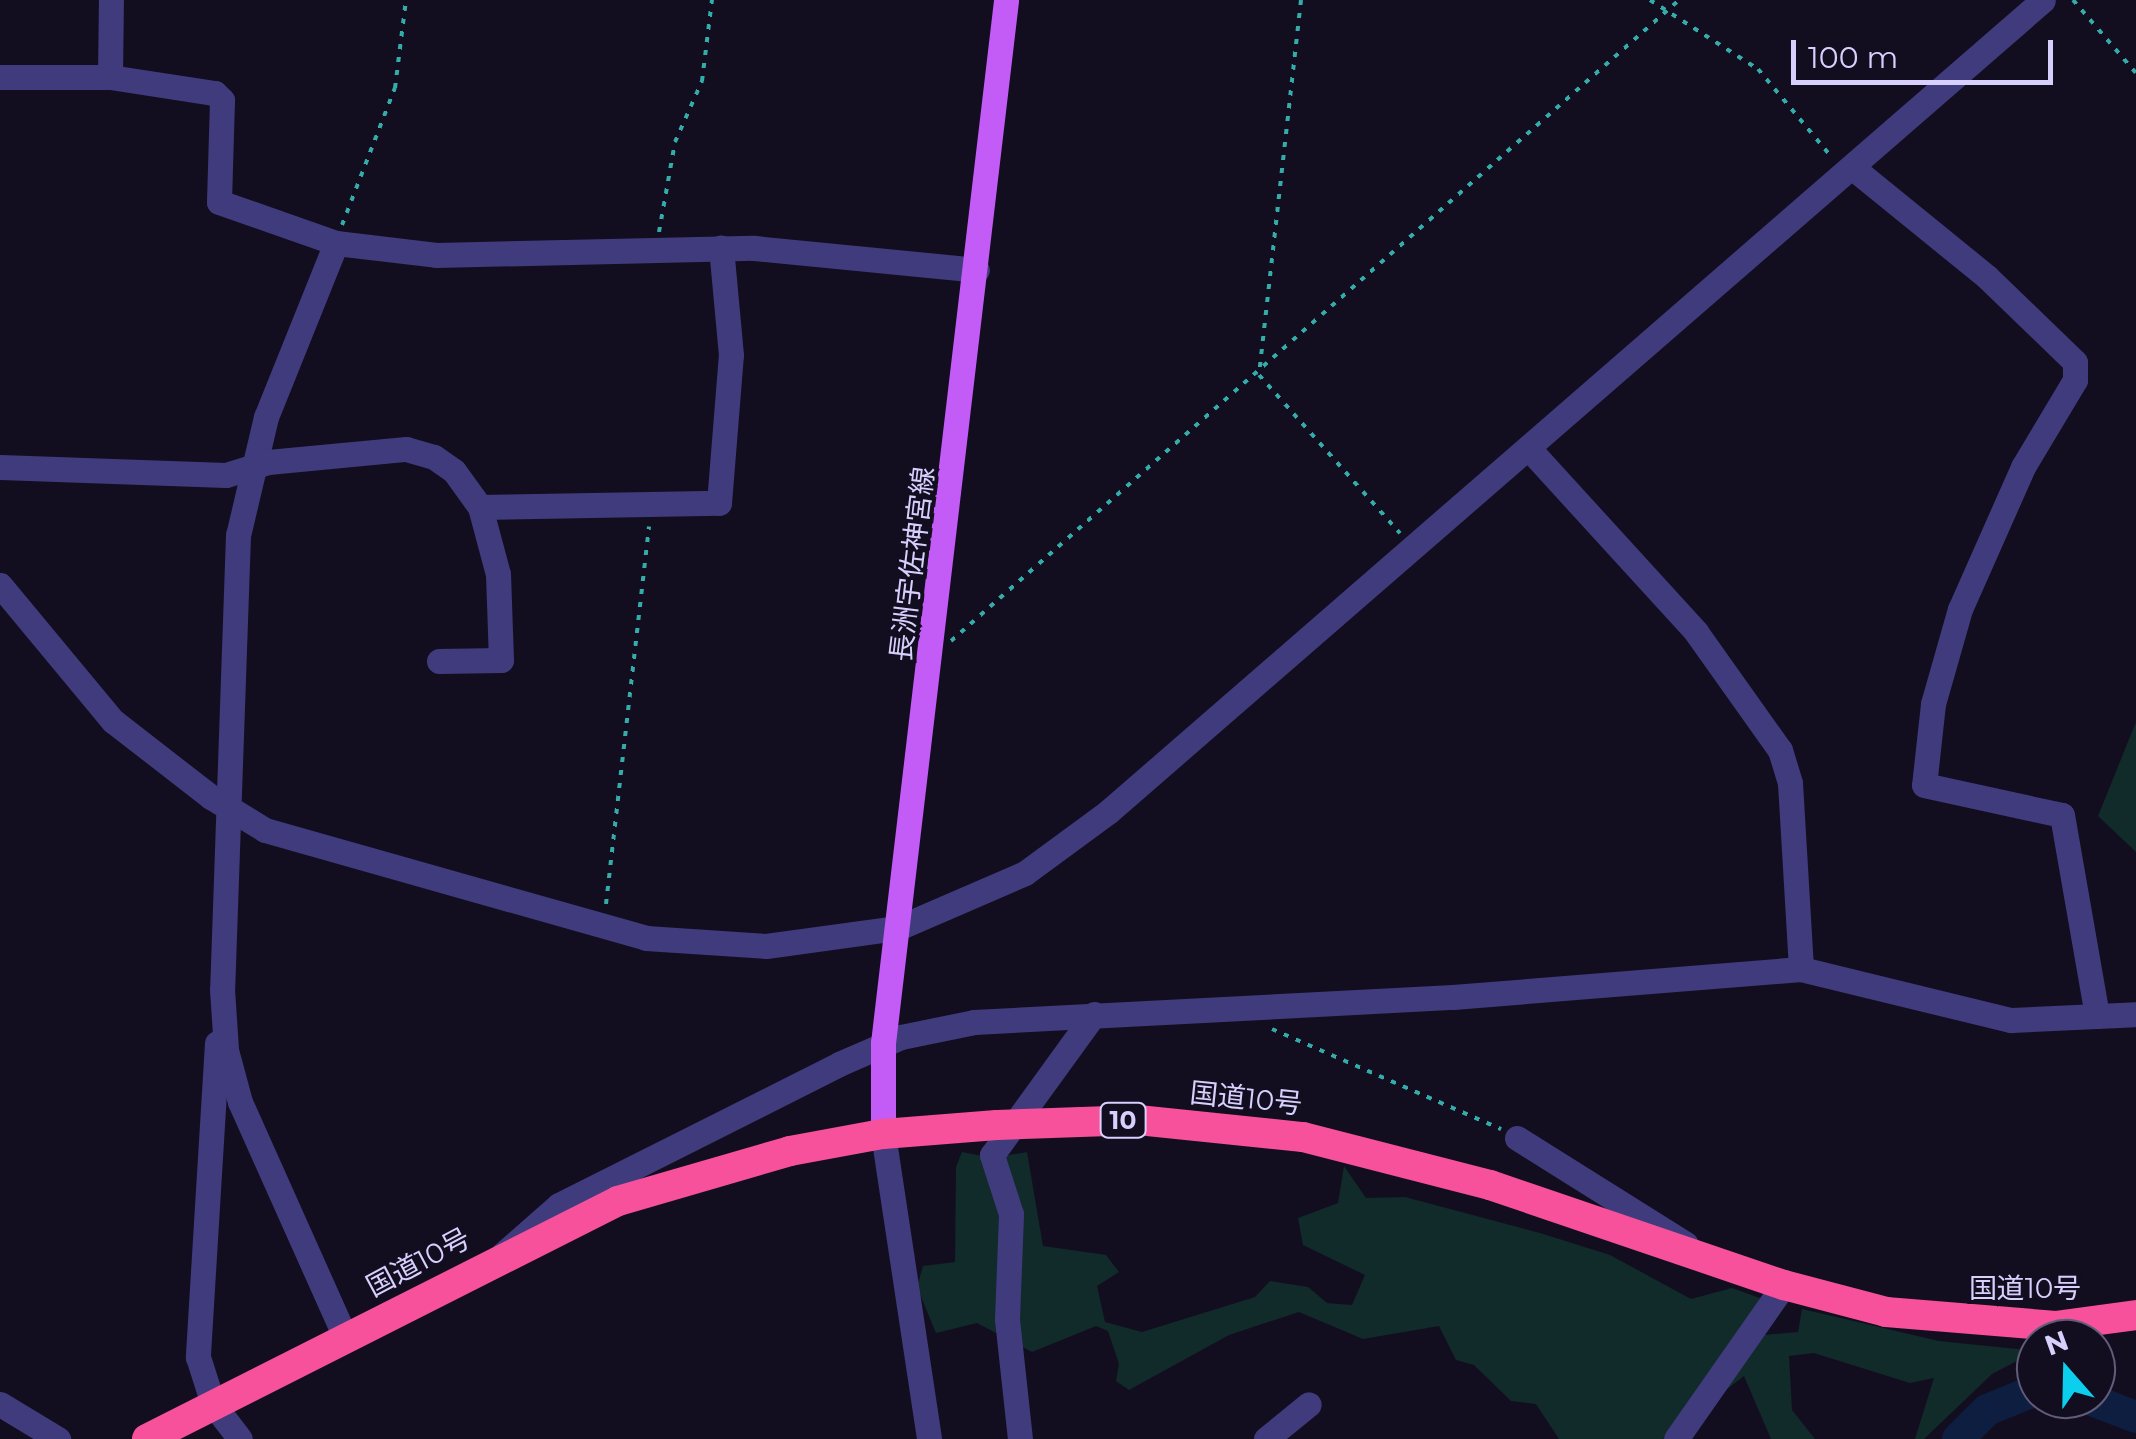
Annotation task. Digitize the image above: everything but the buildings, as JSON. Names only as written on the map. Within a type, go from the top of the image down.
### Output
[{"type":"highway","name":"国道10号","points":[[146,1439],[503,1254],[676,1181],[883,1134],[1138,1120],[1304,1136],[1490,1185],[1784,1285],[1886,1312],[1957,1321],[2055,1326],[2136,1315]]},
{"type":"main road","name":"長洲宇佐神宮線","points":[[883,1134],[883,1043],[1006,0]]},
{"type":"street","points":[[110,77],[111,0]]},
{"type":"street","points":[[0,585],[12,610],[113,721],[233,813],[296,841],[604,928],[727,947],[851,939],[898,928],[977,896],[1066,846],[1531,450],[2043,0]]},
{"type":"street","points":[[0,77],[110,77],[219,96],[218,202],[336,243],[436,255],[721,247],[977,270]]},
{"type":"street","points":[[1848,172],[1987,277],[2075,362],[2075,380],[2023,467],[1954,626],[1933,704],[1924,785],[2062,815],[2097,1016]]},
{"type":"street","points":[[240,1439],[214,1404],[198,1346],[233,813],[234,566],[266,417],[336,243]]},
{"type":"street","points":[[480,507],[719,503],[731,355],[721,247]]},
{"type":"street","points":[[0,467],[226,475],[253,466],[406,449],[454,471],[480,507],[498,574],[501,660],[439,661]]},
{"type":"street","points":[[1531,450],[1696,632],[1780,750],[1790,784],[1800,969]]},
{"type":"street","points":[[503,1254],[549,1211],[883,1043],[974,1022],[1086,1023],[1800,969],[1964,1014],[2011,1020],[2136,1014]]},
{"type":"street","points":[[222,989],[226,1050],[240,1102],[345,1337]]},
{"type":"street","points":[[1020,1439],[1006,1319],[1012,1214],[994,1150],[1086,1023]]},
{"type":"street","points":[[883,1134],[929,1439]]},
{"type":"street","points":[[1517,1138],[1706,1257]]},
{"type":"street","points":[[1676,1439],[1784,1285]]},
{"type":"street","points":[[0,1404],[58,1439]]},
{"type":"street","points":[[1266,1439],[1309,1404]]},
{"type":"path","points":[[336,243],[394,88],[406,0]]},
{"type":"path","points":[[656,248],[675,142],[702,81],[712,0]]},
{"type":"path","points":[[1301,0],[1259,375],[1416,548]]},
{"type":"path","points":[[1650,0],[1758,69],[1848,172]]},
{"type":"path","points":[[930,659],[1259,375],[1679,0]]},
{"type":"path","points":[[2073,0],[2136,73]]},
{"type":"path","points":[[604,928],[652,503]]},
{"type":"path","points":[[1260,1025],[1517,1138]]},
{"type":"green space","points":[[2136,722],[2136,852],[2098,816]]},
{"type":"green space","points":[[962,1152],[993,1158],[1027,1152],[1043,1246],[1106,1255],[1119,1272],[1097,1286],[1105,1322],[1142,1332],[1255,1297],[1270,1281],[1308,1287],[1327,1303],[1352,1305],[1365,1275],[1303,1245],[1298,1218],[1338,1203],[1344,1166],[1366,1198],[1405,1197],[1540,1233],[1610,1255],[1691,1299],[1732,1288],[1771,1302],[1763,1335],[1798,1332],[1802,1309],[1939,1341],[2016,1349],[2016,1361],[1992,1374],[1924,1439],[1915,1439],[1934,1378],[1910,1383],[1814,1353],[1789,1356],[1792,1410],[1815,1439],[1771,1439],[1744,1376],[1663,1439],[1559,1439],[1536,1404],[1511,1401],[1474,1365],[1456,1360],[1439,1326],[1363,1339],[1299,1312],[1229,1335],[1129,1390],[1116,1381],[1119,1364],[1108,1331],[1096,1326],[1032,1352],[977,1323],[936,1333],[917,1287],[923,1266],[955,1262],[956,1167]]},
{"type":"waterway","points":[[1958,1439],[1987,1410],[2016,1398]]},
{"type":"waterway","points":[[2116,1409],[2136,1417]]}]
